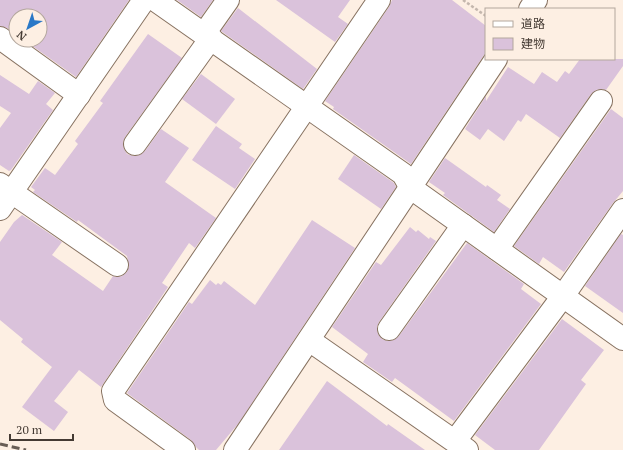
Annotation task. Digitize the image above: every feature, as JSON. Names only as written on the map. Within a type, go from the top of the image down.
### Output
[{"type":"street","points":[[117,265],[4,195],[79,94],[144,0]]},
{"type":"street","points":[[155,0],[403,174],[411,188],[623,339]]},
{"type":"street","points":[[135,144],[208,36],[228,0]]},
{"type":"street","points":[[184,450],[115,400],[113,391],[379,0]]},
{"type":"street","points":[[0,38],[79,94]]},
{"type":"street","points":[[236,450],[495,60]]},
{"type":"street","points":[[497,249],[601,101]]},
{"type":"street","points":[[309,340],[461,445],[623,210]]},
{"type":"street","points":[[389,329],[463,225]]},
{"type":"path","points":[[463,0],[485,15]]},
{"type":"building","points":[[0,0],[129,0],[76,77],[35,48],[48,48],[48,8],[8,8],[8,29],[0,26]]},
{"type":"building","points":[[177,0],[213,0],[201,17]]},
{"type":"building","points":[[276,0],[350,0],[338,17],[348,24],[335,42]]},
{"type":"building","points":[[392,0],[452,0],[485,25],[485,53],[411,164],[333,109],[334,107],[325,101],[389,7]]},
{"type":"building","points":[[238,8],[317,69],[303,89],[221,31]]},
{"type":"building","points":[[148,34],[182,58],[125,137],[123,142],[124,149],[127,154],[133,156],[140,155],[145,151],[161,129],[189,148],[165,182],[216,218],[195,248],[189,243],[162,283],[168,287],[101,387],[79,370],[54,401],[68,412],[54,431],[22,407],[52,367],[21,342],[23,339],[0,320],[0,242],[14,222],[22,215],[62,242],[52,255],[103,291],[113,276],[122,276],[127,272],[129,266],[127,256],[78,220],[77,222],[33,192],[35,190],[31,187],[45,168],[55,175],[78,144],[75,141],[103,103],[100,101]]},
{"type":"building","points":[[623,59],[623,66],[606,90],[596,90],[591,94],[560,138],[526,114],[521,122],[518,120],[504,141],[488,129],[480,140],[465,129],[486,96],[486,101],[508,67],[534,84],[542,72],[557,82],[565,71],[569,74],[579,60]]},
{"type":"building","points":[[201,74],[235,99],[216,124],[182,99]]},
{"type":"building","points":[[0,75],[29,94],[38,81],[55,93],[46,104],[53,110],[9,171],[0,165],[0,128],[11,113],[0,106]]},
{"type":"building","points":[[611,109],[623,118],[623,191],[564,272],[543,257],[539,264],[514,246]]},
{"type":"building","points":[[216,126],[242,144],[239,148],[255,159],[235,189],[192,160]]},
{"type":"building","points":[[354,155],[394,183],[396,187],[381,209],[338,179]]},
{"type":"building","points":[[445,158],[486,187],[487,185],[501,195],[497,200],[510,209],[494,232],[443,195],[445,193],[429,182]]},
{"type":"building","points":[[312,220],[355,248],[238,424],[216,450],[199,450],[191,440],[127,393],[189,302],[192,304],[210,280],[216,285],[218,283],[221,285],[224,281],[255,305]]},
{"type":"building","points":[[410,227],[416,232],[418,230],[429,239],[430,237],[436,241],[379,322],[377,327],[378,334],[382,339],[387,341],[394,340],[399,336],[467,243],[524,284],[521,289],[541,304],[454,421],[395,378],[392,382],[363,362],[368,354],[332,327],[376,262],[381,265]]},
{"type":"building","points":[[621,234],[623,235],[623,313],[585,286]]},
{"type":"building","points":[[562,319],[604,350],[581,380],[586,384],[539,450],[495,450],[475,435]]},
{"type":"building","points":[[327,381],[387,426],[388,424],[425,450],[279,450]]},
{"type":"railway","points":[[0,444],[26,450]]}]
